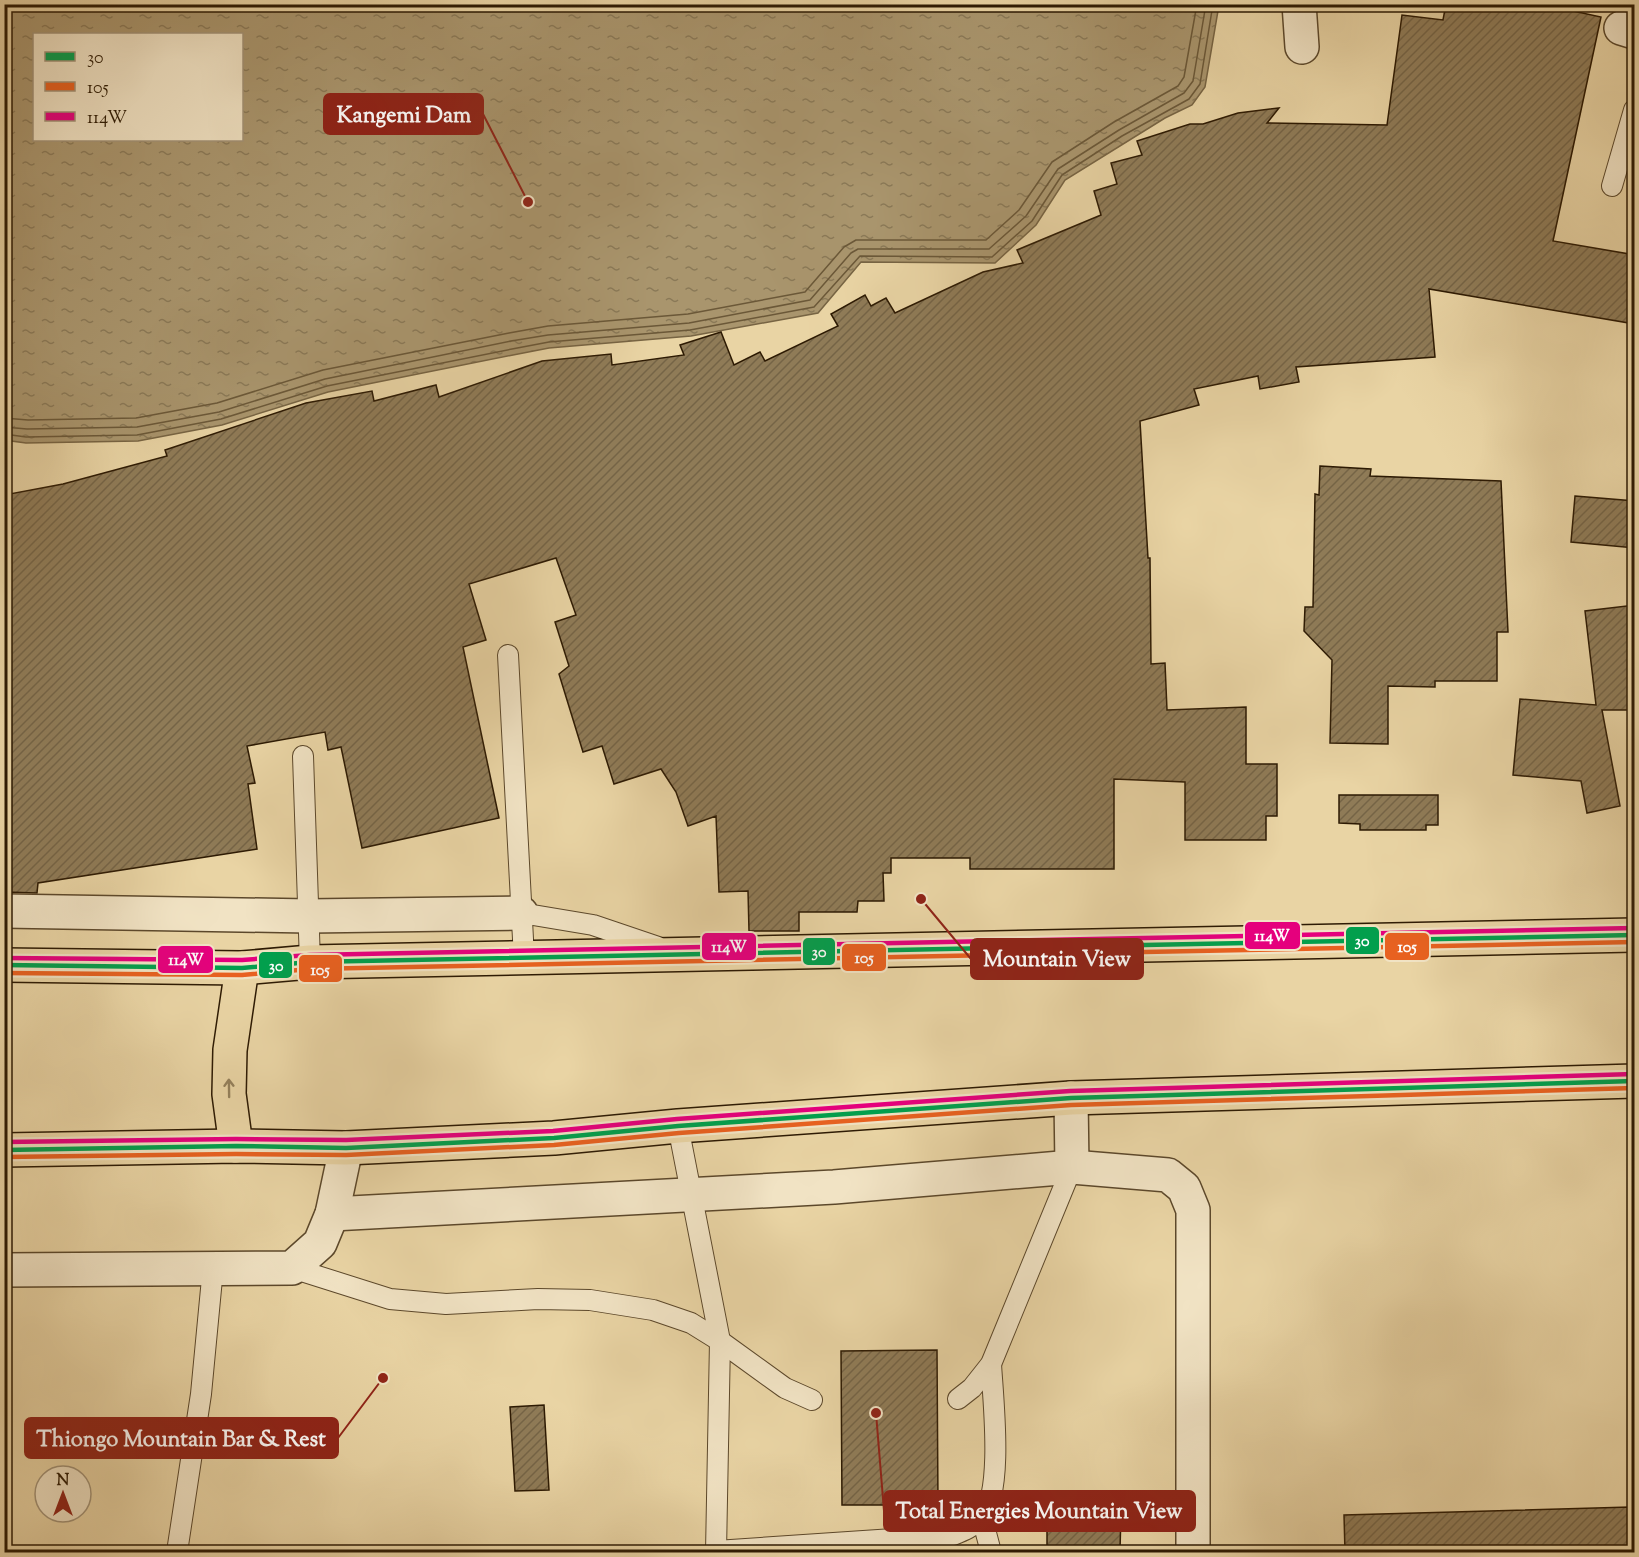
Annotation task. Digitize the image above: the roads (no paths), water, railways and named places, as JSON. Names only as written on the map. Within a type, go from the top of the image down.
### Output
[{"type":"highway","points":[[4,965],[242,968],[310,962],[1635,935]]},
{"type":"highway","points":[[236,1146],[229,1094],[230,1050],[242,968]]},
{"type":"highway","points":[[4,1150],[236,1146],[346,1148],[554,1138],[678,1126],[1071,1098],[1635,1081]]},
{"type":"street","points":[[1299,4],[1302,47]]},
{"type":"street","points":[[4,911],[309,916],[521,913]]},
{"type":"street","points":[[1071,1098],[1072,1167]]},
{"type":"street","points":[[4,1270],[292,1268],[320,1243],[332,1215],[346,1148]]},
{"type":"street","points":[[332,1215],[834,1187],[1072,1167],[1168,1175],[1184,1188],[1193,1210],[1193,1552]]},
{"type":"lane","points":[[1612,186],[1635,110]]},
{"type":"lane","points":[[508,655],[524,958]]},
{"type":"lane","points":[[303,756],[310,962]]},
{"type":"lane","points":[[521,913],[593,925],[678,955]]},
{"type":"lane","points":[[678,1126],[720,1341],[716,1552],[953,1535],[968,1530],[982,1518]]},
{"type":"lane","points":[[958,1399],[972,1388],[991,1364],[1072,1167]]},
{"type":"lane","points":[[177,1552],[201,1394],[213,1268]]},
{"type":"lane","points":[[292,1268],[390,1299],[446,1304],[538,1299],[590,1300],[652,1310],[692,1323],[785,1388],[812,1400]]},
{"type":"lane","points":[[991,1364],[995,1476],[982,1518],[991,1552]]},
{"type":"water","points":[[5,4],[1219,5],[1205,87],[1192,105],[1165,118],[1065,180],[1036,225],[995,263],[861,262],[818,313],[691,336],[549,348],[328,392],[222,425],[138,441],[26,443],[4,440]]},
{"type":"place","name":"Kangemi Dam","points":[[528,202]]},
{"type":"place","name":"Mountain View","points":[[921,899]]},
{"type":"place","name":"Thiongo Mountain Bar & Rest","points":[[383,1378]]},
{"type":"place","name":"Total Energies Mountain View","points":[[876,1413]]}]
